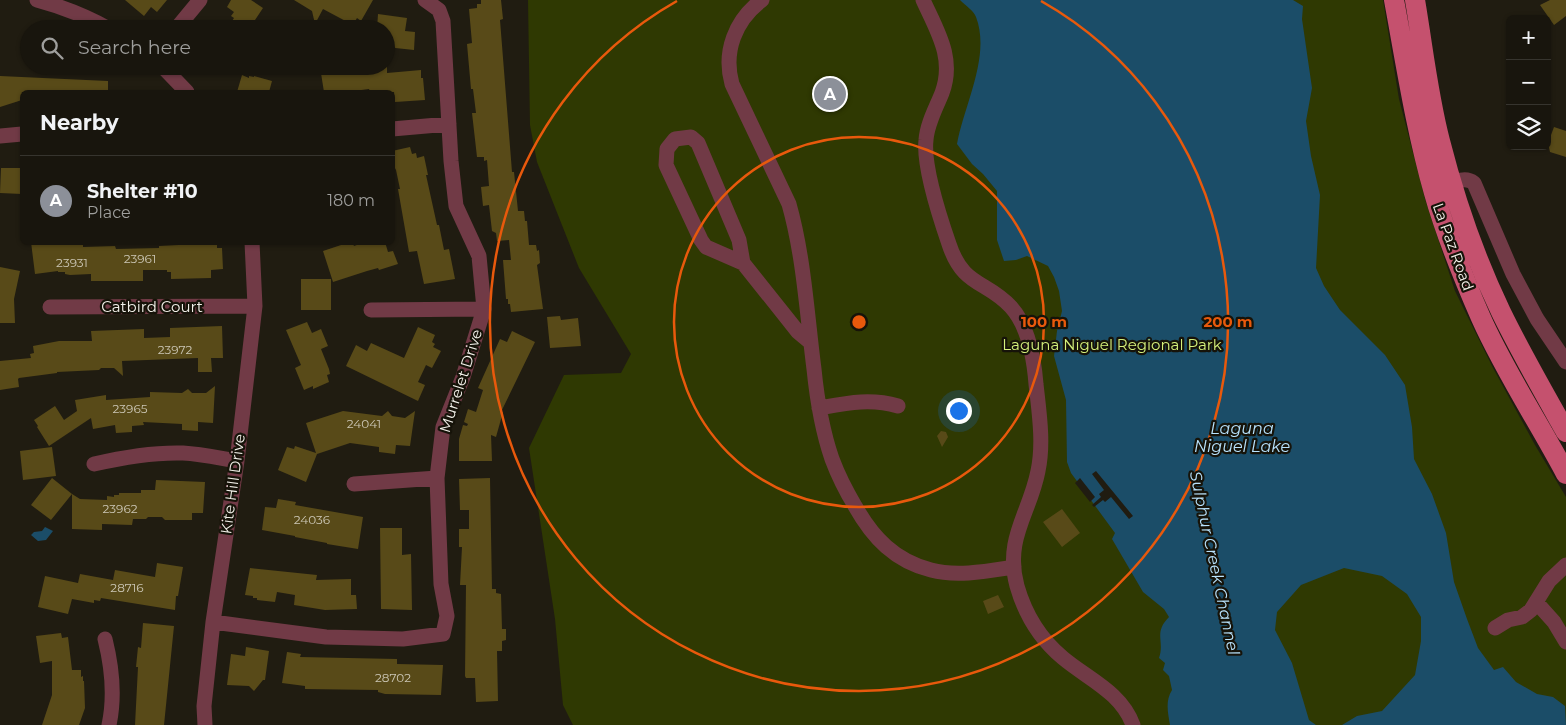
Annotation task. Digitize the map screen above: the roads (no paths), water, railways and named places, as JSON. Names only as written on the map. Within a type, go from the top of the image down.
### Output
[{"type":"main road","name":"La Paz Road","points":[[1394,0],[1423,152],[1447,234],[1496,350],[1533,418],[1558,451],[1566,474]]},
{"type":"main road","points":[[1399,27],[1405,14],[1404,0]]},
{"type":"main road","name":"La Paz Road","points":[[1415,0],[1430,97],[1440,142],[1469,235],[1500,311],[1566,432]]},
{"type":"street","points":[[37,0],[70,10],[93,20]]},
{"type":"street","points":[[183,20],[200,0]]},
{"type":"street","name":"Murrelet Drive","points":[[213,622],[326,637],[403,639],[443,634],[447,616],[441,584],[437,478],[443,427],[463,377],[484,309],[479,256],[456,206],[450,161],[443,21],[439,10],[425,0]]},
{"type":"street","points":[[762,0],[747,14],[735,33],[728,56],[728,71],[732,84],[790,204],[798,242],[819,408],[832,459],[850,498],[865,523],[877,539],[895,555],[921,567],[942,572],[1014,567]]},
{"type":"street","points":[[923,0],[947,60],[945,86],[928,130],[925,144],[932,183],[949,244],[956,262],[964,274],[1002,300],[1016,314],[1026,335],[1034,368],[1041,445],[1040,460],[1033,490],[1015,540],[1014,567],[1021,597],[1040,634],[1063,658],[1117,699],[1127,712],[1133,725]]},
{"type":"street","points":[[171,75],[185,90]]},
{"type":"street","points":[[395,129],[449,124]]},
{"type":"street","points":[[0,136],[20,134]]},
{"type":"street","points":[[743,263],[739,240],[698,142],[691,137],[675,139],[667,148],[666,166],[701,240],[706,246],[743,263],[798,332],[810,342]]},
{"type":"street","points":[[1452,182],[1470,180],[1474,183],[1513,274],[1537,319],[1566,362]]},
{"type":"street","name":"Kite Hill Drive","points":[[205,725],[204,706],[213,622],[237,461],[255,306],[252,245]]},
{"type":"street","name":"Catbird Court","points":[[50,307],[255,306]]},
{"type":"street","points":[[371,310],[484,309]]},
{"type":"street","points":[[819,408],[857,402],[881,402],[898,406]]},
{"type":"street","points":[[94,464],[132,456],[160,453],[184,453],[237,461]]},
{"type":"street","points":[[354,484],[437,478]]},
{"type":"street","points":[[1495,628],[1531,610],[1549,581],[1566,565]]},
{"type":"street","points":[[1537,603],[1554,622],[1566,642]]},
{"type":"street","points":[[105,639],[110,660],[112,698],[108,725]]},
{"type":"water","name":"Laguna Niguel Lake","points":[[960,0],[1293,0],[1303,6],[1302,19],[1312,88],[1306,121],[1311,156],[1320,195],[1316,268],[1324,286],[1340,310],[1385,355],[1405,385],[1412,427],[1414,459],[1432,494],[1446,533],[1454,582],[1478,648],[1494,670],[1503,667],[1516,682],[1537,694],[1553,697],[1565,706],[1566,725],[1342,725],[1357,716],[1382,711],[1415,675],[1421,641],[1421,617],[1407,594],[1382,576],[1344,568],[1301,585],[1277,612],[1275,630],[1292,663],[1309,720],[1316,725],[1170,725],[1168,703],[1172,690],[1169,676],[1163,670],[1165,663],[1159,658],[1161,647],[1160,633],[1169,617],[1164,609],[1143,592],[1112,539],[1115,533],[1071,473],[1067,462],[1066,400],[1054,356],[1062,311],[1059,291],[1054,277],[1048,266],[1027,256],[1016,260],[1004,261],[997,240],[997,191],[972,164],[957,144],[975,80],[980,48],[980,32],[976,17]]},
{"type":"water","points":[[45,527],[53,531],[46,540],[38,541],[31,535],[34,532],[42,531]]},
{"type":"place","name":"Shelter #10","points":[[830,94]]},
{"type":"park label","name":"Laguna Niguel Regional Park","points":[[1112,345]]},
{"type":"water label","name":"Sulphur Creek Channel","points":[[1215,563]]}]
